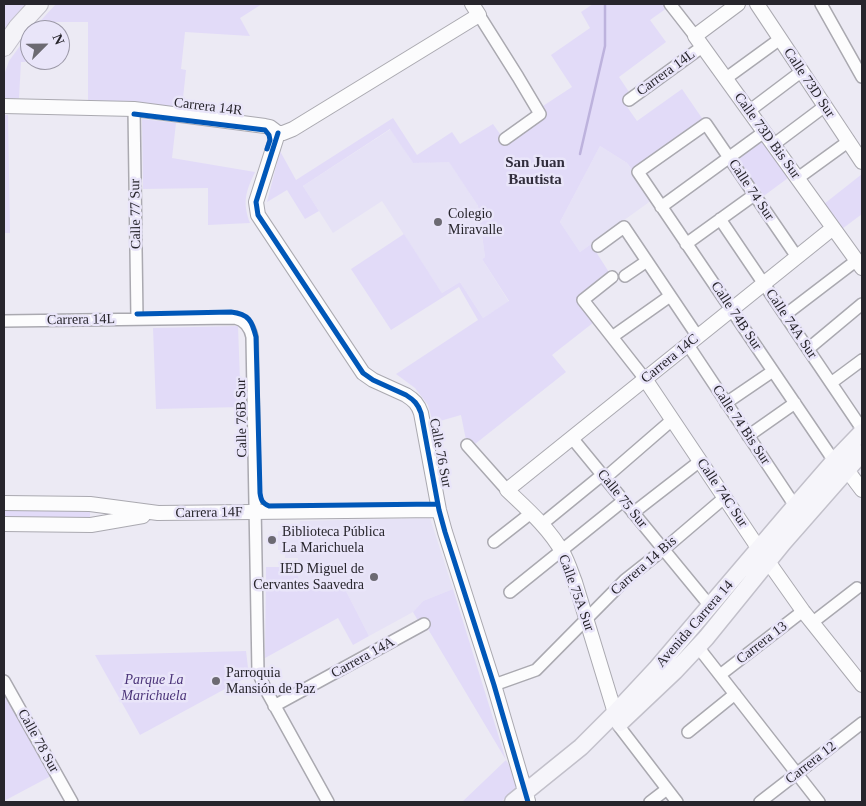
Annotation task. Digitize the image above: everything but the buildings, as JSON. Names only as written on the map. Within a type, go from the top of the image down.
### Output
[{"type":"highway","points":[[4,47],[18,27],[39,4]]},
{"type":"main road","name":"Avenida Carrera 14","points":[[617,719],[657,668],[710,606],[764,555],[840,465],[862,430]]},
{"type":"main road","name":"Avenida Carrera 14","points":[[524,800],[581,747],[675,671],[698,647],[764,555],[795,506],[840,465],[862,453]]},
{"type":"street","name":"Calle 73D Bis Sur","points":[[670,4],[859,264]]},
{"type":"street","name":"Carrera 14L","points":[[629,100],[699,42],[738,4]]},
{"type":"street","name":"Calle 73D Sur","points":[[757,4],[862,160]]},
{"type":"street","points":[[822,4],[862,77]]},
{"type":"street","points":[[278,133],[283,133],[293,128],[475,10],[540,114],[505,139]]},
{"type":"street","points":[[726,79],[780,39]]},
{"type":"street","points":[[749,111],[802,71]]},
{"type":"street","name":"Carrera 14R","points":[[4,106],[134,109],[265,126],[278,133]]},
{"type":"street","points":[[773,145],[825,106]]},
{"type":"street","name":"Calle 77 Sur","points":[[134,109],[137,319]]},
{"type":"street","name":"Calle 74 Sur","points":[[638,172],[706,124],[797,257]]},
{"type":"street","points":[[661,207],[764,132]]},
{"type":"street","name":"Calle 76 Sur","points":[[278,133],[256,202],[258,215],[363,373],[373,380],[406,395],[419,406],[439,510],[494,685],[524,800]]},
{"type":"street","points":[[798,178],[849,141]]},
{"type":"street","name":"Calle 74B Sur","points":[[638,172],[795,403],[840,465],[862,490]]},
{"type":"street","points":[[686,244],[754,195]]},
{"type":"street","name":"Calle 74A Sur","points":[[720,219],[862,430]]},
{"type":"street","name":"Calle 74 Bis Sur","points":[[598,246],[624,227],[670,296],[726,403],[795,506]]},
{"type":"street","name":"Carrera 14C","points":[[507,490],[833,228]]},
{"type":"street","points":[[625,276],[647,261]]},
{"type":"street","points":[[785,315],[859,264]]},
{"type":"street","name":"Calle 74C Sur","points":[[612,277],[583,300],[645,379],[724,498],[803,611],[862,685]]},
{"type":"street","points":[[612,337],[670,296]]},
{"type":"street","points":[[808,349],[862,304]]},
{"type":"street","name":"Carrera 14L","points":[[4,320],[235,318],[247,324]]},
{"type":"street","name":"Calle 76B Sur","points":[[247,324],[252,337],[258,672],[274,706],[328,802]]},
{"type":"street","points":[[831,383],[862,360]]},
{"type":"street","points":[[726,403],[773,371]]},
{"type":"street","points":[[748,436],[795,403]]},
{"type":"street","points":[[542,524],[604,477],[672,420]]},
{"type":"street","name":"Calle 75 Sur","points":[[572,438],[710,606]]},
{"type":"street","name":"Calle 75A Sur","points":[[467,445],[507,490],[542,524],[562,550],[575,582],[617,719],[677,802]]},
{"type":"street","points":[[633,513],[700,461]]},
{"type":"street","name":"Carrera 14 Bis","points":[[494,685],[536,670],[625,580],[724,498]]},
{"type":"street","points":[[510,592],[623,500]]},
{"type":"street","name":"Carrera 14F","points":[[4,503],[90,504],[158,513],[439,510]]},
{"type":"street","name":"Carrera 14F","points":[[4,524],[91,525],[158,513]]},
{"type":"street","points":[[494,542],[531,513]]},
{"type":"street","points":[[813,622],[857,588]]},
{"type":"street","name":"Carrera 13","points":[[720,675],[803,611]]},
{"type":"street","name":"Carrera 14A","points":[[274,706],[424,624]]},
{"type":"street","points":[[698,647],[818,802]]},
{"type":"street","name":"Calle 78 Sur","points":[[4,680],[72,802]]},
{"type":"street","points":[[688,732],[735,694]]},
{"type":"street","name":"Carrera 12","points":[[760,802],[862,723]]},
{"type":"street","points":[[650,802],[667,789]]},
{"type":"shaded area","name":"Colegio Miravalle","points":[[391,129],[413,163],[449,161],[478,206],[485,257],[482,259],[509,302],[483,318],[460,282],[442,293],[382,201],[333,233],[303,186]]},
{"type":"shaded area","points":[[600,146],[627,163],[652,200],[580,252],[560,222]]},
{"type":"shaded area","name":"IED Miguel de Cervantes Saavedra","points":[[430,518],[453,589],[423,601],[413,612],[369,636],[344,587],[299,587],[298,558],[285,558],[285,550],[278,550],[278,531],[299,531],[300,521]]},
{"type":"green space","points":[[4,4],[31,4],[4,37]]},
{"type":"green space","points":[[56,4],[262,4],[240,18],[250,36],[185,32],[181,69],[186,70],[182,107],[88,101],[88,22],[41,20]]},
{"type":"green space","points":[[593,4],[664,4],[667,8],[650,20],[666,42],[619,77],[631,95],[623,101],[637,121],[682,89],[706,124],[635,174],[627,163],[600,146],[560,222],[580,252],[591,244],[612,277],[583,300],[598,319],[552,355],[566,372],[470,448],[467,445],[461,415],[433,423],[428,405],[415,388],[396,374],[478,320],[459,287],[391,330],[351,269],[404,234],[442,293],[460,282],[483,318],[509,301],[482,259],[485,257],[478,206],[449,162],[413,163],[390,129],[303,186],[319,211],[305,219],[287,190],[267,202],[280,151],[296,180],[393,118],[417,155],[452,132],[460,144],[493,124],[500,134],[572,87],[551,55],[590,28],[581,12]]},
{"type":"green space","points":[[20,46],[19,98],[4,99],[4,75],[9,61]]},
{"type":"green space","points":[[4,115],[8,115],[10,233],[4,233]]},
{"type":"green space","points":[[142,119],[176,123],[172,158],[255,172],[246,197],[246,209],[250,223],[208,225],[208,188],[143,189]]},
{"type":"green space","points":[[762,140],[788,178],[761,198],[734,159]]},
{"type":"green space","points":[[862,174],[862,214],[842,229],[824,204]]},
{"type":"green space","points":[[238,326],[241,407],[156,409],[153,328]]},
{"type":"green space","points":[[4,507],[90,507],[90,521],[4,521]]},
{"type":"green space","points":[[266,567],[298,567],[299,587],[344,587],[369,636],[353,645],[338,618],[265,658]]},
{"type":"green space","points":[[453,589],[506,760],[425,624],[421,626],[413,612],[423,601]]},
{"type":"green space","name":"Parque La Marichuela","points":[[246,651],[249,676],[140,735],[95,655]]},
{"type":"green space","points":[[4,689],[51,776],[4,801]]},
{"type":"green space","points":[[506,760],[521,784],[501,802],[462,802]]},
{"type":"waterway","points":[[580,154],[605,46],[605,4]]},
{"type":"cycle path","points":[[134,114],[265,130],[270,140],[267,149]]},
{"type":"cycle path","points":[[278,133],[256,202],[258,215],[363,373],[373,380],[406,395],[415,402],[420,410],[445,532],[494,685],[528,802]]},
{"type":"cycle path","points":[[137,314],[231,312],[242,314],[249,319],[256,337],[260,493],[262,501],[267,505],[438,504]]},
{"type":"place","name":"Colegio Miravalle","points":[[438,222]]},
{"type":"place","name":"Biblioteca Pública La Marichuela","points":[[272,540]]},
{"type":"place","name":"IED Miguel de Cervantes Saavedra","points":[[374,577]]},
{"type":"place","name":"Parroquia Mansión de Paz","points":[[216,681]]},
{"type":"district","name":"San Juan Bautista","points":[[535,172]]}]
